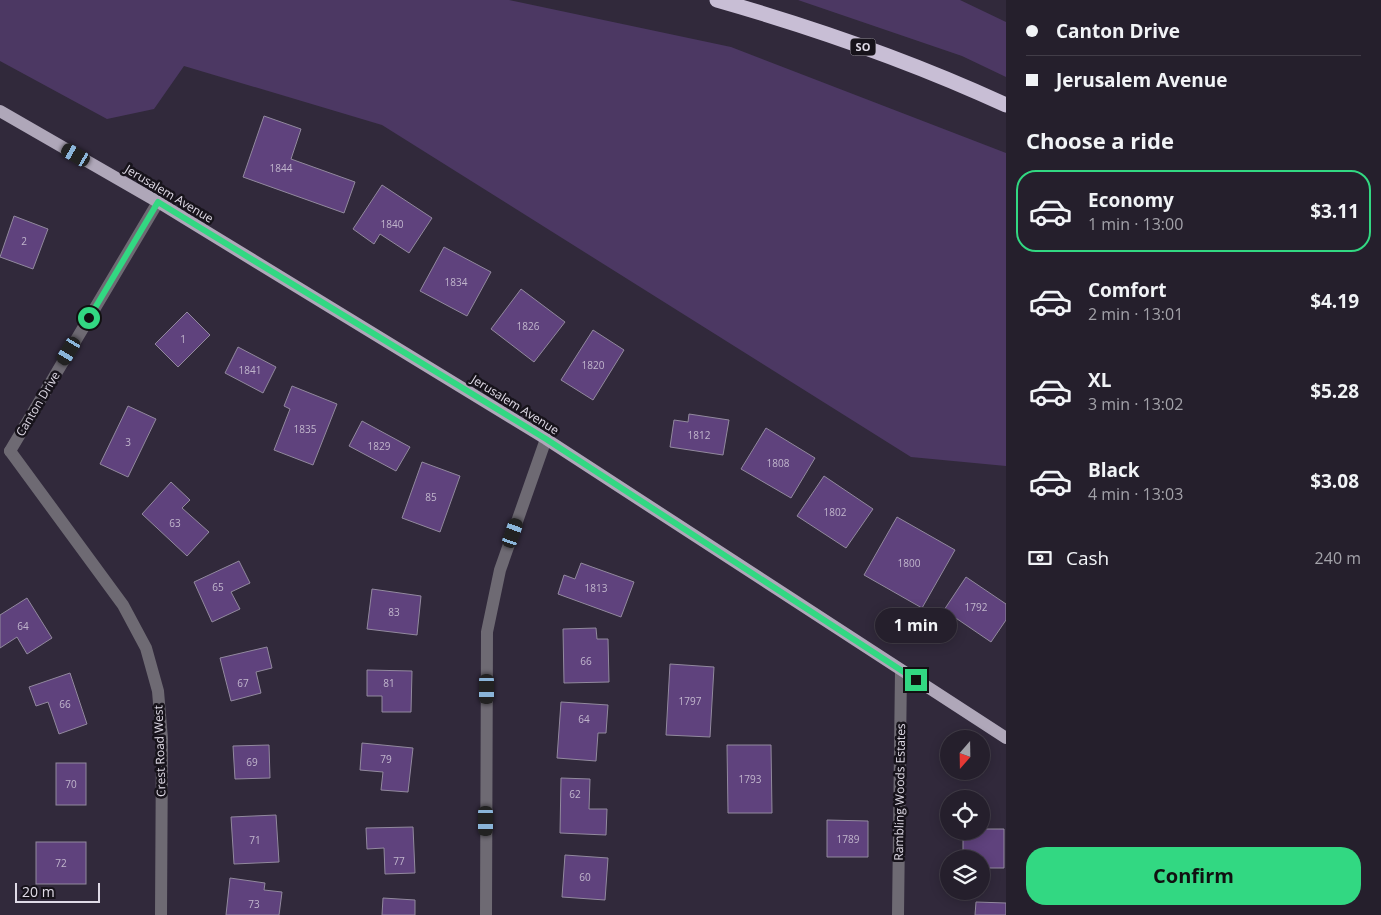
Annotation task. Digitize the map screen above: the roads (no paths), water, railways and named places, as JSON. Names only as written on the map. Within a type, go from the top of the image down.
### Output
[{"type":"highway","name":"SO","points":[[716,0],[804,26],[852,43],[951,81],[1006,105]]},
{"type":"main road","name":"Jerusalem Avenue","points":[[0,111],[158,202],[546,439],[1006,738]]},
{"type":"street","name":"Canton Drive","points":[[5,451],[158,202]]},
{"type":"street","points":[[486,915],[487,632],[500,570],[546,439]]},
{"type":"street","name":"Crest Road West","points":[[5,451],[123,605],[146,648],[158,691],[162,739],[161,915]]},
{"type":"street","name":"Rambling Woods Estates","points":[[898,915],[901,670]]}]
